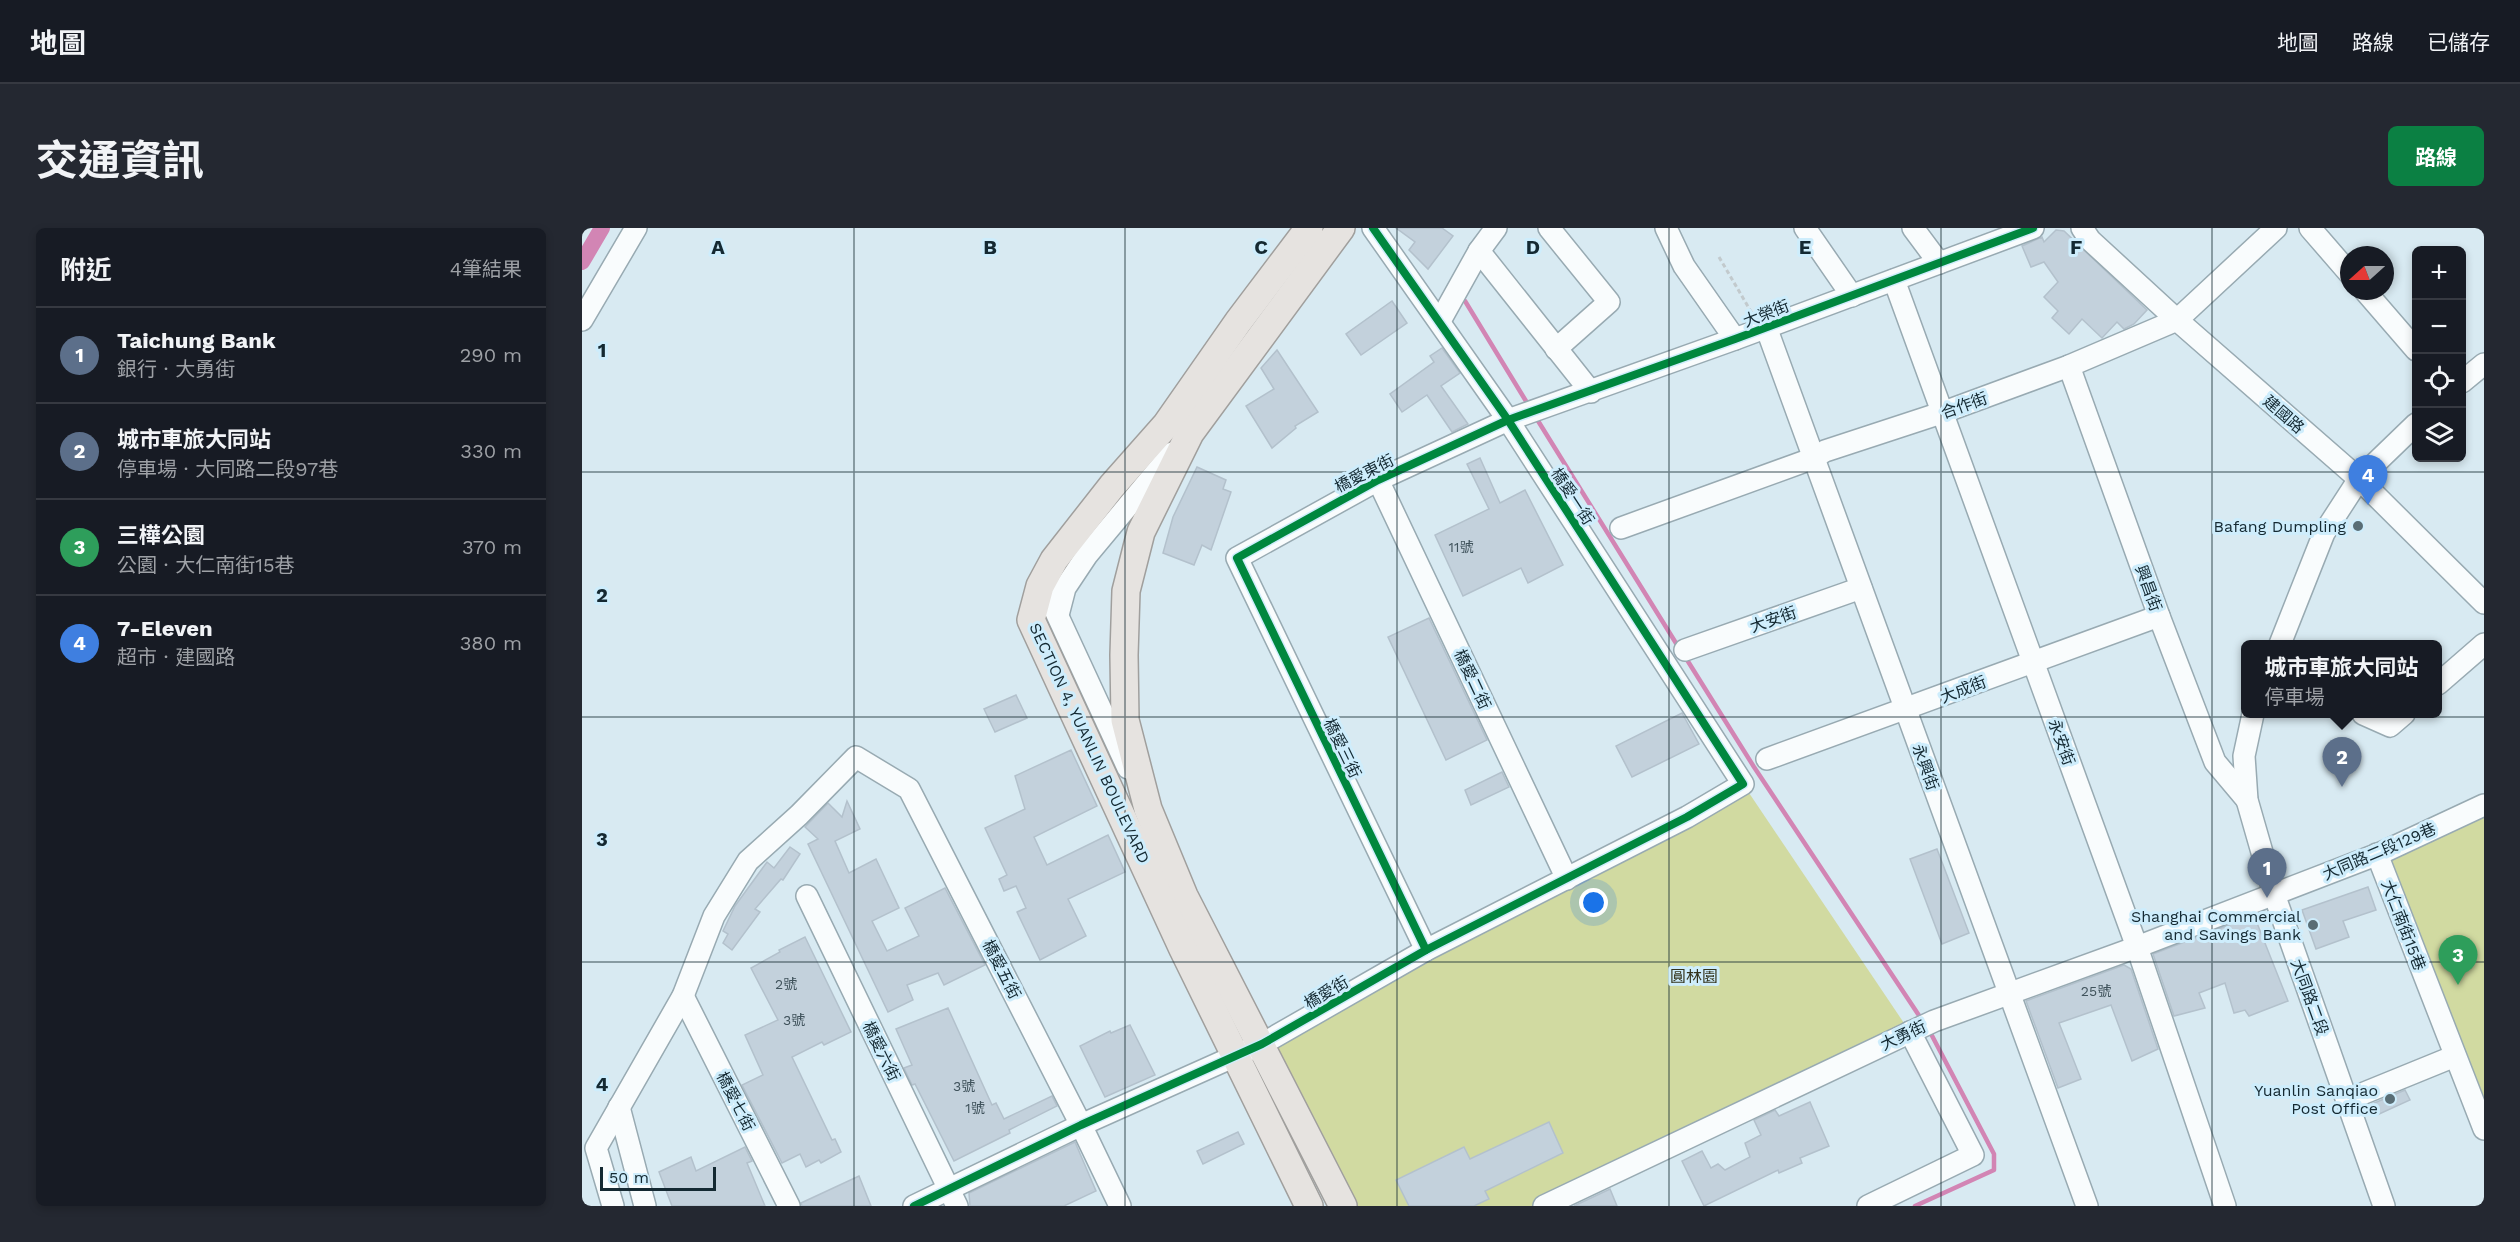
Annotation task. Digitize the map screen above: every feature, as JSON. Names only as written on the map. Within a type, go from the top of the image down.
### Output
[{"type":"main road","name":"SECTION 4, YUANLIN BOULEVARD","points":[[1309,228],[1238,322],[1166,425],[1054,560],[1042,582],[1031,620],[1183,949],[1309,1206]]},
{"type":"main road","name":"SECTION 4, YUANLIN BOULEVARD","points":[[1341,228],[1190,432],[1141,532],[1126,591],[1125,720],[1148,809],[1184,896],[1262,1044],[1342,1206]]},
{"type":"street","points":[[582,320],[636,228]]},
{"type":"street","name":"橋愛一街","points":[[1373,228],[1440,321],[1522,416],[1743,784]]},
{"type":"street","points":[[1440,321],[1479,251],[1496,228]]},
{"type":"street","points":[[1550,228],[1609,302],[1556,349]]},
{"type":"street","points":[[1666,228],[1684,266],[1735,339]]},
{"type":"street","points":[[1805,228],[1852,296]]},
{"type":"street","points":[[1913,228],[1939,263]]},
{"type":"street","name":"大榮街","points":[[1522,416],[2033,228]]},
{"type":"street","name":"建國路","points":[[2082,228],[2090,240],[2177,320],[2360,479],[2484,603]]},
{"type":"street","name":"合作街","points":[[1621,528],[1814,458],[1825,451],[1944,412],[2069,366],[2177,320],[2276,228]]},
{"type":"street","points":[[2310,228],[2340,263]]},
{"type":"street","points":[[1479,251],[1591,392]]},
{"type":"street","name":"永安街","points":[[1894,280],[2137,947],[2225,1206]]},
{"type":"street","points":[[2373,300],[2412,345]]},
{"type":"street","name":"永興街","points":[[1764,328],[1814,458],[2087,1206]]},
{"type":"street","points":[[2466,379],[2484,364]]},
{"type":"street","name":"興昌街","points":[[2069,366],[2159,616],[2215,762],[2247,800]]},
{"type":"street","name":"橋愛東街","points":[[1237,558],[1378,480],[1522,416]]},
{"type":"street","points":[[2282,640],[2324,533],[2360,479],[2412,428]]},
{"type":"street","points":[[1058,615],[1065,588],[1087,555],[1190,432]]},
{"type":"street","name":"橋愛二街","points":[[1378,480],[1567,879]]},
{"type":"street","name":"橋愛三街","points":[[1237,558],[1426,950]]},
{"type":"street","points":[[1042,582],[1148,809]]},
{"type":"street","name":"大安街","points":[[1685,650],[1861,588]]},
{"type":"street","name":"大成街","points":[[1767,759],[1905,711],[2159,616]]},
{"type":"street","points":[[2442,681],[2484,644]]},
{"type":"street","name":"大同路二段","points":[[2252,718],[2244,756],[2247,800],[2274,894],[2384,1206]]},
{"type":"street","points":[[2372,718],[2390,726],[2399,718]]},
{"type":"street","name":"橋愛五街","points":[[683,996],[714,916],[748,861],[799,815],[856,757],[909,789],[1082,1125],[1120,1206]]},
{"type":"street","name":"橋愛街","points":[[914,1206],[953,1198],[1082,1125],[1262,1044],[1426,950],[1687,817],[1743,784]]},
{"type":"street","name":"大同路二段129巷","points":[[2274,894],[2377,854],[2484,806]]},
{"type":"street","name":"大仁南街15巷","points":[[2377,854],[2484,1129]]},
{"type":"street","name":"大勇街","points":[[1544,1206],[1920,1027],[2008,992],[2137,947],[2274,894]]},
{"type":"street","name":"橋愛六街","points":[[807,896],[953,1198]]},
{"type":"street","points":[[613,1206],[596,1148],[683,996]]},
{"type":"street","name":"橋愛七街","points":[[683,996],[789,1206]]},
{"type":"street","points":[[1868,1206],[1973,1155],[1920,1027]]},
{"type":"street","points":[[2347,1100],[2456,1056]]},
{"type":"street","points":[[619,1107],[645,1206]]},
{"type":"path","points":[[1719,257],[1736,290],[1764,328]]},
{"type":"green space","name":"圓林園","points":[[1743,784],[1910,1032],[1544,1206],[1343,1206],[1262,1044]]},
{"type":"green space","points":[[2484,805],[2484,1117],[2381,853]]},
{"type":"building","points":[[1396,228],[1442,228],[1453,236],[1428,269],[1409,250],[1415,242]]},
{"type":"building","points":[[2056,230],[2064,231],[2147,310],[2134,324],[2124,329],[2117,322],[2102,338],[2082,319],[2069,334],[2052,318],[2058,311],[2044,297],[2058,282],[2044,262],[2031,267],[2022,246],[2042,237],[2044,242]]},
{"type":"building","points":[[1392,301],[1407,323],[1361,355],[1346,334]]},
{"type":"building","points":[[1442,348],[1460,373],[1441,386],[1468,424],[1452,432],[1427,395],[1402,412],[1390,394],[1434,362],[1430,356]]},
{"type":"building","points":[[1277,350],[1318,412],[1295,426],[1296,428],[1272,448],[1246,406],[1274,389],[1261,368]]},
{"type":"building","points":[[1480,458],[1500,503],[1525,490],[1563,565],[1528,583],[1521,568],[1463,596],[1435,535],[1489,509],[1467,464]]},
{"type":"building","points":[[1197,467],[1226,480],[1223,489],[1231,492],[1211,550],[1202,545],[1194,565],[1163,553],[1173,517]]},
{"type":"building","points":[[1429,618],[1487,740],[1446,760],[1388,637]]},
{"type":"building","points":[[1016,695],[1027,718],[995,732],[984,709]]},
{"type":"building","points":[[1682,713],[1699,744],[1632,777],[1616,746]]},
{"type":"building","points":[[1071,750],[1097,806],[1034,837],[1047,865],[1108,835],[1125,872],[1068,899],[1086,936],[1040,960],[1017,912],[1026,908],[1016,886],[1004,891],[999,879],[1007,875],[985,828],[1025,809],[1015,776]]},
{"type":"building","points":[[1502,772],[1509,787],[1471,805],[1465,790]]},
{"type":"building","points":[[847,801],[860,829],[835,841],[849,873],[876,859],[899,908],[872,921],[887,951],[919,936],[905,908],[945,888],[985,965],[944,985],[938,973],[907,985],[913,1000],[888,1012],[808,844],[818,839],[805,827],[828,803],[842,817]]},
{"type":"building","points":[[790,847],[800,854],[783,880],[781,879],[755,909],[760,912],[732,950],[723,943],[728,934],[723,931],[735,906],[767,862],[774,868]]},
{"type":"building","points":[[1937,849],[1969,933],[1942,944],[1910,859]]},
{"type":"building","points":[[2368,887],[2376,910],[2343,921],[2349,937],[2316,949],[2302,910]]},
{"type":"building","points":[[2247,918],[2257,923],[2288,1001],[2249,1016],[2245,1010],[2234,1013],[2225,983],[2199,993],[2205,1008],[2174,1016],[2153,954]]},
{"type":"building","points":[[805,937],[851,1032],[824,1045],[822,1042],[792,1057],[832,1140],[835,1139],[841,1152],[821,1163],[819,1160],[806,1167],[800,1154],[782,1163],[742,1085],[763,1075],[745,1035],[778,1020],[751,968]]},
{"type":"building","points":[[2124,965],[2131,969],[2158,1049],[2132,1061],[2111,1005],[2059,1023],[2081,1079],[2058,1088],[2026,1001]]},
{"type":"building","points":[[948,1008],[992,1105],[996,1103],[1004,1119],[1052,1096],[1057,1106],[954,1161],[915,1084],[912,1085],[904,1068],[912,1065],[896,1029]]},
{"type":"building","points":[[1130,1025],[1155,1075],[1105,1097],[1080,1046],[1110,1031],[1111,1033]]},
{"type":"building","name":"Yuanlin Sanqiao Post Office","points":[[2405,1090],[2410,1100],[2377,1115],[2372,1104]]},
{"type":"building","points":[[1810,1102],[1829,1146],[1800,1158],[1802,1163],[1779,1173],[1778,1170],[1704,1206],[1682,1161],[1702,1151],[1711,1168],[1718,1164],[1725,1170],[1750,1157],[1745,1143],[1761,1135],[1754,1120],[1775,1110],[1779,1116]]},
{"type":"building","points":[[1549,1122],[1563,1153],[1485,1191],[1489,1199],[1474,1206],[1409,1206],[1396,1180],[1464,1147],[1470,1159]]},
{"type":"building","points":[[1238,1132],[1244,1144],[1203,1164],[1197,1151]]},
{"type":"building","points":[[1075,1142],[1096,1191],[1064,1206],[970,1206],[969,1193]]},
{"type":"building","points":[[745,1147],[752,1161],[747,1163],[765,1206],[672,1206],[659,1172],[691,1157],[696,1171]]},
{"type":"building","points":[[859,1176],[871,1206],[802,1206],[801,1203]]},
{"type":"building","points":[[1610,1189],[1617,1206],[1574,1206]]},
{"type":"waterway","points":[[582,262],[602,228]]},
{"type":"waterway","points":[[1465,301],[1529,406]]},
{"type":"waterway","points":[[1535,416],[1679,648]]},
{"type":"waterway","points":[[1684,655],[1754,767],[1922,1020]]},
{"type":"waterway","points":[[1915,1206],[1994,1170],[1994,1154],[1929,1030]]},
{"type":"cycle path","points":[[914,1206],[1081,1125],[1262,1044],[1426,950],[1687,817],[1743,784],[1508,420],[1373,228]]},
{"type":"cycle path","points":[[1426,950],[1237,558],[1378,480],[1508,420],[1735,339],[2033,228]]},
{"type":"place","name":"7-Eleven","points":[[2368,505]]},
{"type":"place","name":"Bafang Dumpling","points":[[2358,526]]},
{"type":"place","name":"城市車旅大同站","points":[[2342,787]]},
{"type":"place","name":"Taichung Bank","points":[[2267,898]]},
{"type":"place","name":"Shanghai Commercial and Savings Bank","points":[[2313,925]]},
{"type":"place","name":"三樺公園","points":[[2458,985]]},
{"type":"place","name":"Yuanlin Sanqiao Post Office","points":[[2390,1099]]}]
